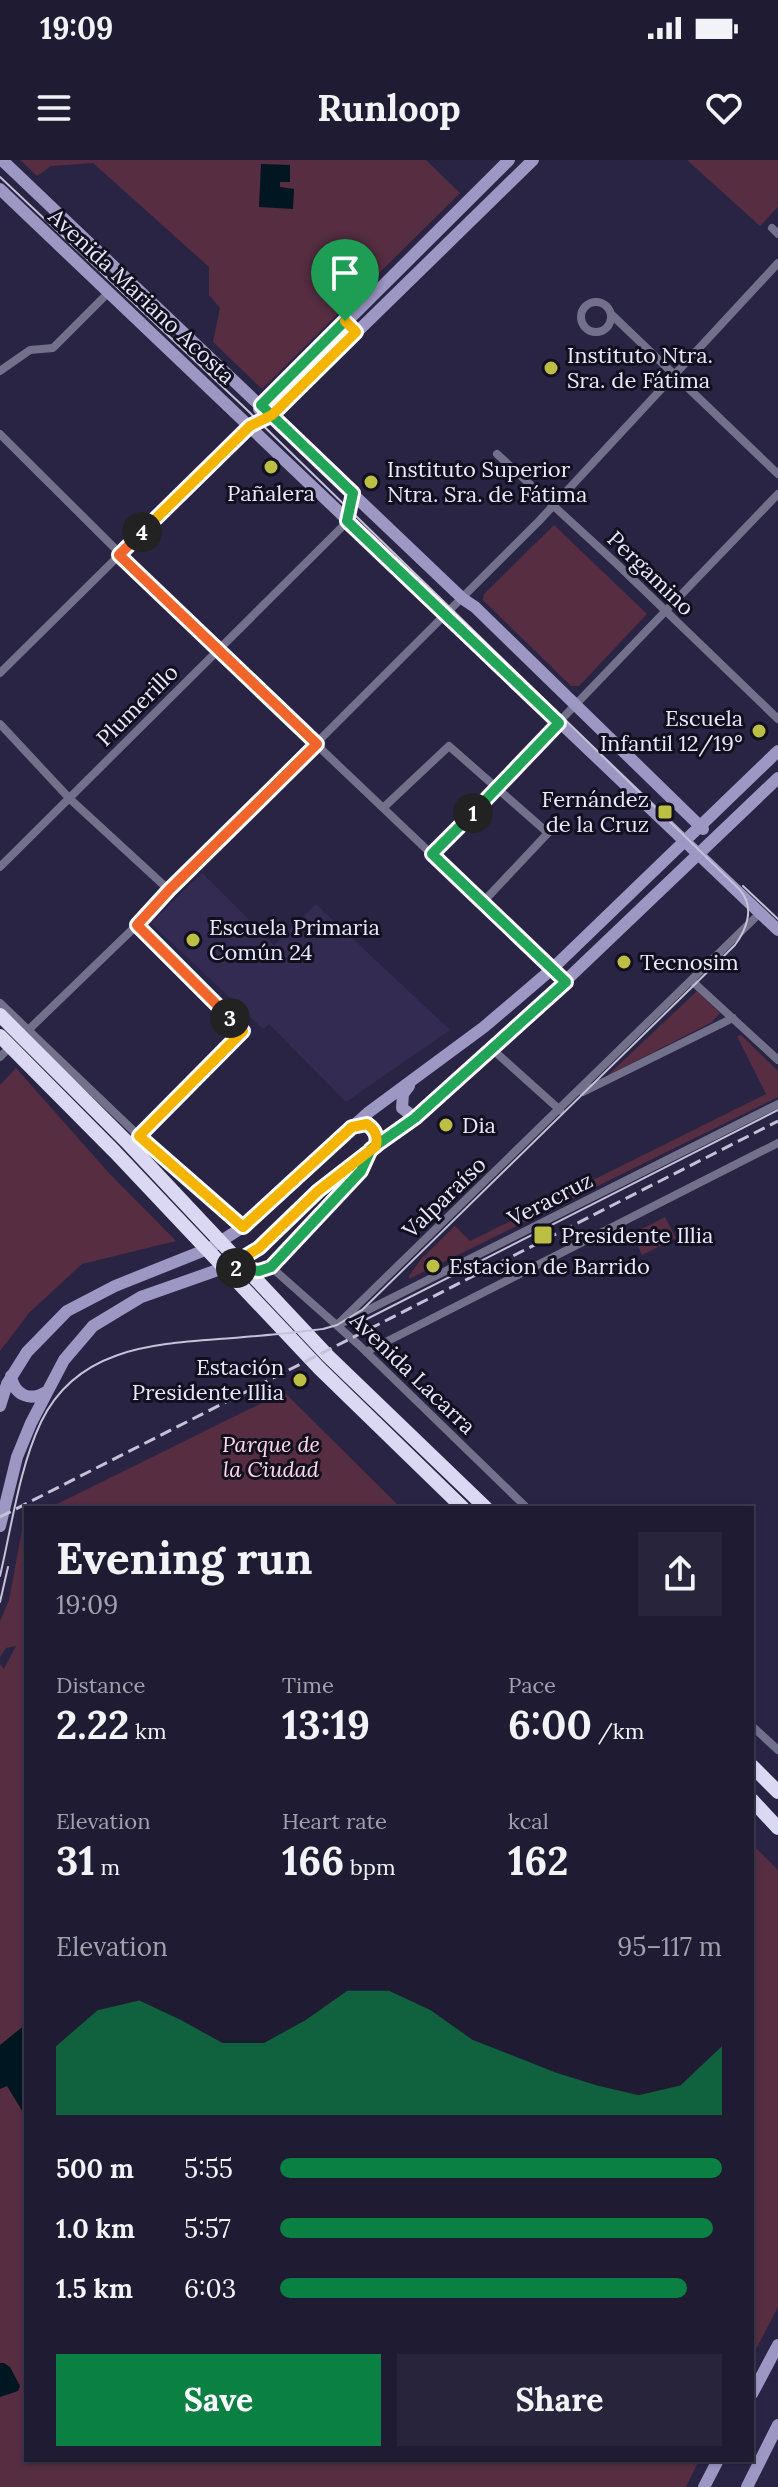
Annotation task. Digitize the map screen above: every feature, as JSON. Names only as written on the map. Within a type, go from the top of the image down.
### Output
[{"type":"highway","points":[[0,1015],[126,1141],[328,1356],[484,1506]]},
{"type":"highway","points":[[0,1036],[115,1152],[319,1368],[461,1506]]},
{"type":"highway","points":[[754,1759],[778,1779]]},
{"type":"highway","points":[[754,1768],[778,1792]]},
{"type":"highway","points":[[754,1790],[778,1814]]},
{"type":"highway","points":[[754,1802],[778,1828]]},
{"type":"main road","name":"Avenida Mariano Acosta","points":[[2,160],[463,599],[475,607],[713,839]]},
{"type":"main road","points":[[250,426],[261,405],[509,160]]},
{"type":"main road","points":[[250,426],[272,415],[533,160]]},
{"type":"main road","name":"Avenida Mariano Acosta","points":[[0,189],[778,930]]},
{"type":"main road","points":[[478,191],[490,202]]},
{"type":"main road","points":[[345,321],[356,332]]},
{"type":"main road","points":[[0,1406],[11,1376],[40,1336],[67,1311],[115,1286],[210,1248],[243,1227],[352,1127],[484,1027],[552,969],[778,751]]},
{"type":"main road","points":[[0,1526],[26,1433],[46,1392],[76,1343],[104,1318],[141,1297],[229,1266],[259,1248],[318,1191],[415,1118],[493,1050],[778,778]]},
{"type":"main road","points":[[415,1118],[402,1108],[401,1100],[416,1078]]},
{"type":"main road","points":[[229,1266],[245,1271],[271,1267],[361,1171],[374,1148],[376,1134],[373,1129],[359,1124],[352,1127]]},
{"type":"main road","points":[[11,1376],[15,1389],[25,1396],[38,1397],[46,1392]]},
{"type":"main road","points":[[754,2390],[778,2345]]},
{"type":"main road","points":[[747,2487],[778,2425]]},
{"type":"main road","points":[[704,2487],[717,2462]]},
{"type":"street","points":[[0,1057],[137,925],[463,599],[778,263]]},
{"type":"street","points":[[0,371],[30,350],[53,348],[109,292]]},
{"type":"street","points":[[611,314],[778,474]]},
{"type":"street","points":[[0,673],[250,426]]},
{"type":"street","points":[[0,434],[217,650],[566,982]]},
{"type":"street","name":"Pergamino","points":[[497,454],[778,719]]},
{"type":"street","points":[[347,521],[353,493]]},
{"type":"street","points":[[432,854],[778,494]]},
{"type":"street","name":"Plumerillo","points":[[0,867],[347,521]]},
{"type":"street","points":[[0,724],[70,799],[169,890]]},
{"type":"street","points":[[383,808],[449,746],[548,833],[483,902]]},
{"type":"street","name":"Valparaíso","points":[[337,1325],[760,913]]},
{"type":"street","points":[[137,925],[243,1031],[139,1136]]},
{"type":"street","points":[[692,981],[778,1060]]},
{"type":"street","points":[[0,1003],[139,1136],[243,1227]]},
{"type":"street","name":"Valparaíso","points":[[575,1095],[733,1018]]},
{"type":"street","points":[[493,1050],[560,1110]]},
{"type":"street","name":"Veracruz","points":[[337,1325],[778,1104]]},
{"type":"street","points":[[366,1352],[778,1143]]},
{"type":"street","name":"Avenida Lacarra","points":[[271,1267],[366,1352],[525,1506]]},
{"type":"street","points":[[754,1728],[778,1750]]},
{"type":"shaded area","points":[[202,873],[274,945],[316,904],[450,1030],[346,1102],[269,1024],[263,1029],[151,923]]},
{"type":"green space","points":[[20,160],[426,160],[460,193],[262,389],[213,342],[220,308],[209,295],[209,267],[93,163],[51,166],[37,176]]},
{"type":"green space","points":[[687,160],[778,160],[778,207],[760,226]]},
{"type":"green space","points":[[554,525],[647,614],[579,686],[571,686],[483,600],[484,594]]},
{"type":"green space","points":[[697,991],[720,1013],[712,1022],[607,1076]]},
{"type":"green space","points":[[741,1035],[778,1071],[778,1097],[409,1279],[421,1259],[455,1226],[470,1241],[766,1094],[737,1036]]},
{"type":"green space","points":[[16,1068],[108,1172],[176,1241],[82,1264],[29,1313],[0,1351],[0,1085]]},
{"type":"green space","points":[[665,1217],[676,1238],[642,1255],[632,1234]]},
{"type":"green space","name":"Parque de la Ciudad","points":[[284,1392],[399,1506],[53,1506]]},
{"type":"green space","points":[[24,1528],[24,2462],[698,2462],[686,2487],[0,2487],[0,1664],[4,1669],[16,1646],[6,1648],[0,1657],[0,1621],[9,1600]]},
{"type":"green space","points":[[754,1846],[778,1870],[778,2307],[754,2353]]},
{"type":"water","points":[[261,164],[290,165],[290,182],[280,182],[280,187],[294,189],[293,209],[259,207]]},
{"type":"water","points":[[24,2026],[24,2114],[7,2086],[0,2089],[0,2045]]},
{"type":"water","points":[[0,2363],[10,2367],[20,2386],[18,2391],[0,2397]]},
{"type":"tram line","points":[[0,177],[244,407],[740,890],[748,911],[746,925],[735,945],[362,1310],[337,1325],[323,1329],[185,1342],[128,1352],[102,1361],[78,1376],[58,1395],[33,1440],[0,1576]]},
{"type":"tram line","points":[[743,886],[778,919]]},
{"type":"tram line","points":[[353,1326],[778,1110]]},
{"type":"tram line","points":[[0,1602],[8,1567]]},
{"type":"railway","points":[[0,1517],[778,1121]]},
{"type":"place","name":"Instituto Ntra. Sra. de Fátima","points":[[551,368]]},
{"type":"place","name":"Pañalera","points":[[271,467]]},
{"type":"place","name":"Instituto Superior Ntra. Sra. de Fátima","points":[[371,482]]},
{"type":"place","name":"Escuela Infantil 12/19°","points":[[759,731]]},
{"type":"place","name":"Fernández de la Cruz","points":[[665,812]]},
{"type":"place","name":"Escuela Primaria Común 24","points":[[193,940]]},
{"type":"place","name":"Tecnosim","points":[[624,962]]},
{"type":"place","name":"Dia","points":[[446,1125]]},
{"type":"place","name":"Presidente Illia","points":[[543,1235]]},
{"type":"place","name":"Estacion de Barrido","points":[[433,1266]]},
{"type":"place","name":"Estación Presidente Illia","points":[[300,1380]]},
{"type":"route","points":[[345,321],[261,405],[272,415],[353,493],[347,521],[559,723],[432,854],[566,982],[415,1118],[376,1146],[371,1149],[361,1171],[271,1267],[265,1271],[245,1271],[229,1266],[259,1248],[318,1191],[356,1160],[376,1146],[376,1134],[367,1124],[352,1127],[243,1227],[139,1136],[243,1031],[137,925],[317,744],[119,555],[250,426],[272,415],[356,332],[345,321]]}]
